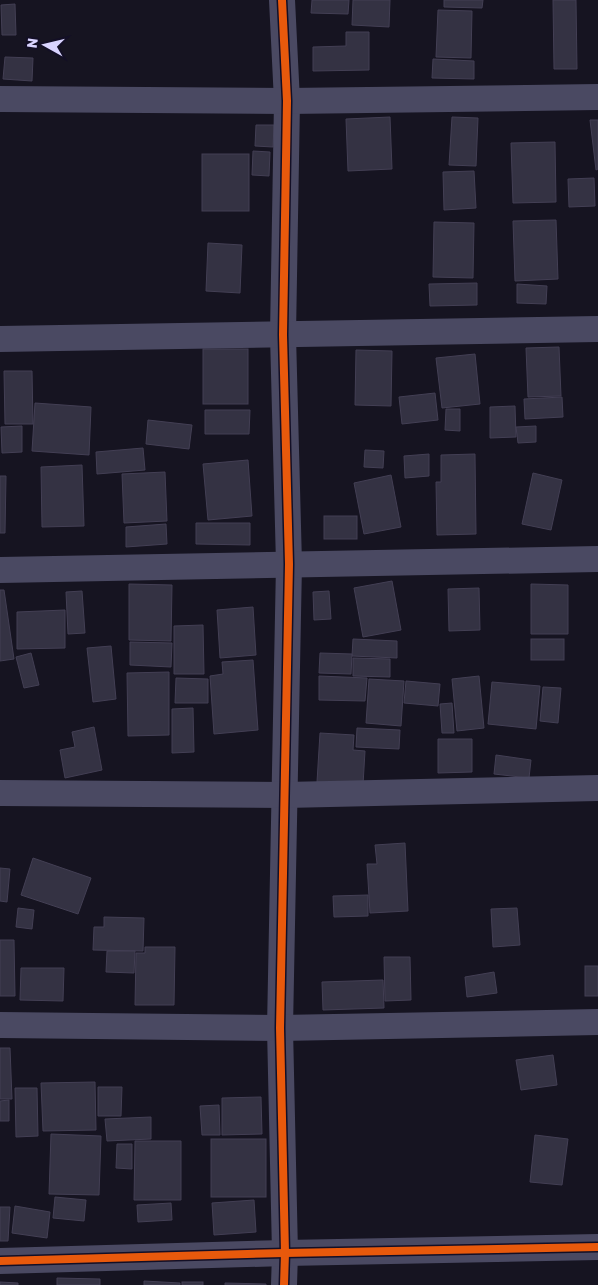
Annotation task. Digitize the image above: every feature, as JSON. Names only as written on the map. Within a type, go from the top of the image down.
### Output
[{"type":"street","points":[[282,0],[287,101],[283,335],[289,564],[280,1028],[284,1285]]},
{"type":"street","points":[[0,99],[287,101],[598,97]]},
{"type":"street","points":[[0,339],[598,329]]},
{"type":"street","points":[[0,570],[598,559]]},
{"type":"street","points":[[0,793],[285,795],[598,788]]},
{"type":"street","points":[[0,1025],[280,1028],[598,1022]]},
{"type":"street","points":[[0,1261],[598,1247]]},
{"type":"building","points":[[312,0],[349,0],[348,14],[311,13]]},
{"type":"building","points":[[353,0],[390,0],[389,27],[352,25]]},
{"type":"building","points":[[444,0],[483,0],[482,8],[444,7]]},
{"type":"building","points":[[553,0],[576,0],[577,69],[554,69]]},
{"type":"building","points":[[15,4],[16,35],[2,35],[1,5]]},
{"type":"building","points":[[438,10],[472,11],[471,58],[436,57]]},
{"type":"building","points":[[346,32],[369,32],[369,70],[313,71],[313,47],[346,46]]},
{"type":"building","points":[[5,57],[33,58],[32,81],[3,79]]},
{"type":"building","points":[[433,59],[474,61],[474,79],[432,78]]},
{"type":"building","points":[[390,117],[392,169],[348,171],[346,119]]},
{"type":"building","points":[[452,117],[478,118],[476,166],[449,165]]},
{"type":"building","points":[[590,120],[598,120],[598,169],[596,170]]},
{"type":"building","points":[[256,125],[274,125],[273,147],[255,146]]},
{"type":"building","points":[[555,142],[556,202],[513,203],[511,143]]},
{"type":"building","points":[[253,151],[270,152],[269,176],[252,175]]},
{"type":"building","points":[[202,154],[249,154],[249,211],[202,211]]},
{"type":"building","points":[[474,171],[476,208],[444,210],[443,172]]},
{"type":"building","points":[[594,178],[595,206],[569,207],[568,179]]},
{"type":"building","points":[[556,220],[558,279],[515,281],[513,221]]},
{"type":"building","points":[[434,222],[474,223],[473,278],[433,277]]},
{"type":"building","points":[[208,243],[242,245],[240,293],[206,291]]},
{"type":"building","points":[[477,283],[477,305],[430,306],[429,284]]},
{"type":"building","points":[[517,284],[547,286],[546,304],[517,303]]},
{"type":"building","points":[[559,347],[561,396],[528,397],[526,348]]},
{"type":"building","points":[[203,349],[248,349],[248,404],[203,404]]},
{"type":"building","points":[[356,350],[392,351],[391,406],[355,405]]},
{"type":"building","points":[[475,354],[480,404],[442,408],[436,358]]},
{"type":"building","points":[[4,371],[32,371],[33,424],[5,424]]},
{"type":"building","points":[[435,393],[438,420],[402,424],[399,397]]},
{"type":"building","points":[[562,397],[563,417],[525,419],[524,399]]},
{"type":"building","points":[[35,403],[91,407],[89,455],[32,451]]},
{"type":"building","points":[[515,406],[516,437],[490,438],[490,407]]},
{"type":"building","points":[[446,409],[460,409],[460,431],[445,430]]},
{"type":"building","points":[[205,410],[250,410],[249,434],[205,434]]},
{"type":"building","points":[[148,420],[192,425],[189,449],[146,444]]},
{"type":"building","points":[[22,426],[22,452],[2,453],[1,427]]},
{"type":"building","points":[[536,426],[536,442],[518,443],[516,427]]},
{"type":"building","points":[[143,448],[145,470],[97,474],[96,452]]},
{"type":"building","points":[[365,450],[384,451],[383,468],[364,467]]},
{"type":"building","points":[[429,454],[429,476],[405,478],[404,456]]},
{"type":"building","points":[[475,454],[476,534],[437,535],[436,482],[441,482],[441,455]]},
{"type":"building","points":[[248,460],[252,516],[208,520],[203,464]]},
{"type":"building","points":[[82,465],[84,526],[42,527],[41,467]]},
{"type":"building","points":[[165,472],[167,521],[124,523],[122,474]]},
{"type":"building","points":[[533,473],[562,480],[551,530],[522,524]]},
{"type":"building","points":[[391,475],[401,527],[364,534],[354,483]]},
{"type":"building","points":[[0,476],[6,476],[5,533],[0,533]]},
{"type":"building","points":[[324,516],[357,516],[357,539],[324,539]]},
{"type":"building","points":[[196,523],[250,523],[250,545],[196,544]]},
{"type":"building","points":[[166,524],[167,544],[126,547],[126,527]]},
{"type":"building","points":[[392,581],[401,630],[363,637],[354,588]]},
{"type":"building","points":[[129,584],[172,585],[171,641],[129,640]]},
{"type":"building","points":[[531,584],[568,585],[568,634],[531,634]]},
{"type":"building","points":[[479,588],[480,630],[449,631],[448,589]]},
{"type":"building","points":[[0,590],[4,590],[14,659],[0,661]]},
{"type":"building","points":[[82,591],[85,633],[68,634],[66,592]]},
{"type":"building","points":[[329,591],[331,619],[314,620],[313,592]]},
{"type":"building","points":[[253,607],[256,655],[220,658],[217,610]]},
{"type":"building","points":[[65,610],[65,648],[17,649],[17,612]]},
{"type":"building","points":[[203,625],[204,674],[174,674],[174,626]]},
{"type":"building","points":[[353,639],[397,641],[397,658],[352,656]]},
{"type":"building","points":[[531,639],[564,639],[564,660],[531,660]]},
{"type":"building","points":[[130,642],[172,643],[171,667],[130,665]]},
{"type":"building","points":[[111,646],[116,699],[93,702],[87,648]]},
{"type":"building","points":[[31,653],[39,685],[24,688],[16,657]]},
{"type":"building","points":[[320,653],[352,654],[351,674],[319,673]]},
{"type":"building","points":[[353,658],[390,659],[390,677],[353,676]]},
{"type":"building","points":[[253,660],[258,730],[214,734],[210,676],[223,674],[222,662]]},
{"type":"building","points":[[169,672],[169,735],[128,736],[127,673]]},
{"type":"building","points":[[319,676],[367,678],[365,701],[319,700]]},
{"type":"building","points":[[479,676],[484,728],[457,731],[452,679]]},
{"type":"building","points":[[176,678],[208,679],[208,703],[175,703]]},
{"type":"building","points":[[369,679],[404,681],[401,726],[366,723]]},
{"type":"building","points":[[406,681],[440,684],[438,706],[404,703]]},
{"type":"building","points":[[492,682],[540,686],[536,729],[488,724]]},
{"type":"building","points":[[543,687],[561,688],[558,723],[540,721]]},
{"type":"building","points":[[452,703],[454,733],[442,733],[440,704]]},
{"type":"building","points":[[193,708],[194,752],[172,753],[172,709]]},
{"type":"building","points":[[94,727],[102,770],[65,778],[60,750],[75,747],[72,732]]},
{"type":"building","points":[[357,728],[400,730],[399,749],[356,747]]},
{"type":"building","points":[[320,733],[354,735],[353,750],[365,751],[363,785],[317,782]]},
{"type":"building","points":[[438,739],[472,739],[472,772],[438,773]]},
{"type":"building","points":[[496,755],[531,760],[529,778],[494,774]]},
{"type":"building","points":[[405,843],[408,911],[370,913],[367,864],[377,864],[375,845]]},
{"type":"building","points":[[33,858],[91,878],[78,914],[21,895]]},
{"type":"building","points":[[0,868],[10,869],[7,902],[0,901]]},
{"type":"building","points":[[368,895],[368,916],[334,917],[333,896]]},
{"type":"building","points":[[18,908],[34,910],[32,929],[16,927]]},
{"type":"building","points":[[517,908],[520,945],[493,947],[491,909]]},
{"type":"building","points":[[104,917],[144,918],[143,951],[93,950],[94,927],[104,927]]},
{"type":"building","points":[[0,940],[14,940],[15,996],[0,996]]},
{"type":"building","points":[[145,947],[175,947],[174,1005],[135,1005],[136,953],[145,953]]},
{"type":"building","points":[[107,951],[135,951],[134,973],[106,972]]},
{"type":"building","points":[[384,957],[410,957],[411,1000],[385,1001]]},
{"type":"building","points":[[585,966],[598,966],[598,996],[585,996]]},
{"type":"building","points":[[21,968],[64,968],[63,1001],[20,1000]]},
{"type":"building","points":[[494,972],[497,993],[467,997],[465,977]]},
{"type":"building","points":[[383,980],[384,1008],[323,1010],[322,982]]},
{"type":"building","points":[[0,1048],[10,1048],[12,1099],[0,1099]]},
{"type":"building","points":[[553,1055],[557,1085],[521,1090],[516,1060]]},
{"type":"building","points":[[95,1082],[96,1130],[43,1131],[41,1083]]},
{"type":"building","points":[[98,1087],[122,1087],[121,1116],[98,1116]]},
{"type":"building","points":[[15,1088],[37,1088],[38,1136],[16,1137]]},
{"type":"building","points":[[261,1097],[262,1134],[222,1135],[222,1098]]},
{"type":"building","points":[[9,1100],[9,1121],[0,1121],[0,1101]]},
{"type":"building","points":[[219,1105],[220,1135],[202,1135],[200,1106]]},
{"type":"building","points":[[151,1117],[151,1139],[107,1141],[105,1119]]},
{"type":"building","points":[[51,1134],[101,1136],[99,1195],[49,1194]]},
{"type":"building","points":[[535,1135],[568,1139],[562,1185],[530,1182]]},
{"type":"building","points":[[211,1139],[266,1139],[266,1197],[211,1197]]},
{"type":"building","points":[[135,1141],[181,1141],[181,1200],[134,1200]]},
{"type":"building","points":[[117,1144],[132,1144],[132,1169],[116,1168]]},
{"type":"building","points":[[55,1197],[86,1200],[84,1221],[53,1218]]},
{"type":"building","points":[[254,1200],[256,1232],[214,1235],[212,1203]]},
{"type":"building","points":[[171,1203],[172,1220],[138,1222],[137,1205]]},
{"type":"building","points":[[15,1206],[50,1212],[47,1238],[12,1233]]},
{"type":"building","points":[[0,1207],[10,1207],[8,1241],[0,1241]]},
{"type":"building","points":[[57,1278],[100,1279],[100,1285],[57,1285]]},
{"type":"building","points":[[144,1281],[180,1283],[180,1285],[144,1285]]},
{"type":"building","points":[[0,1282],[18,1283],[18,1285],[0,1285]]},
{"type":"building","points":[[182,1282],[203,1282],[203,1285],[182,1285]]},
{"type":"building","points":[[225,1283],[266,1284],[266,1285],[225,1285]]},
{"type":"cycle path","points":[[282,0],[287,101],[283,335],[289,564],[280,1028],[284,1285]]},
{"type":"cycle path","points":[[0,1261],[598,1247]]}]
